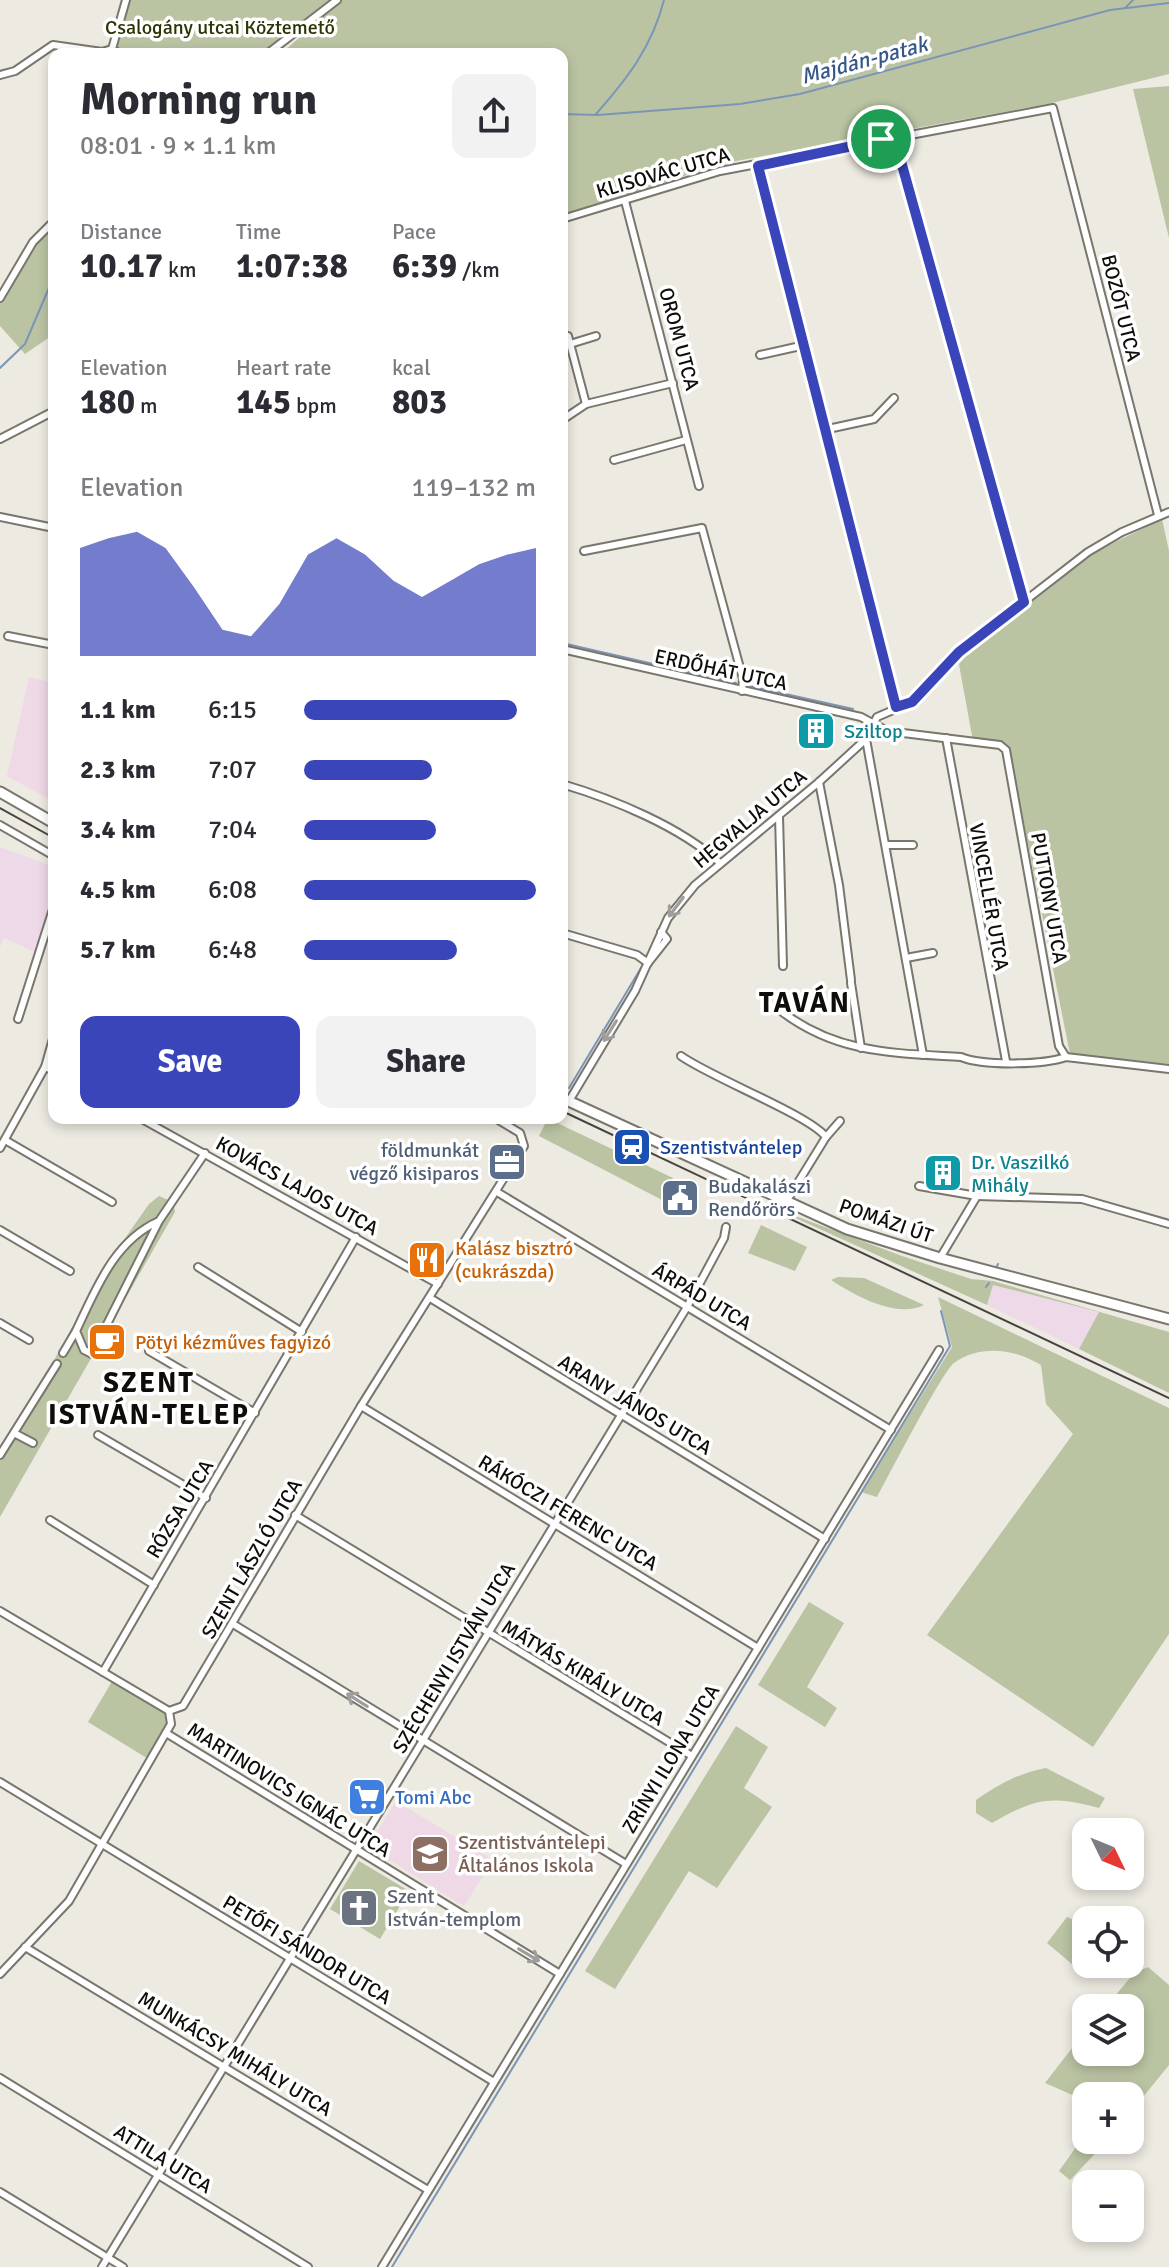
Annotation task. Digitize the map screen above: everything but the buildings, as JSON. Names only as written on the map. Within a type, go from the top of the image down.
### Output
[{"type":"main road","points":[[0,792],[48,820]]},
{"type":"main road","name":"POMÁZI ÚT","points":[[568,1101],[847,1229],[940,1258],[1169,1319]]},
{"type":"street","points":[[112,48],[126,0]]},
{"type":"street","points":[[275,48],[337,0]]},
{"type":"street","points":[[49,48],[53,45],[74,48]]},
{"type":"street","points":[[0,75],[15,71],[48,48]]},
{"type":"street","name":"KLISOVÁC UTCA","points":[[568,217],[683,180],[1053,108]]},
{"type":"street","name":"BOZÓT UTCA","points":[[1053,108],[1158,515]]},
{"type":"street","points":[[890,138],[897,147],[1024,602]]},
{"type":"street","points":[[758,166],[805,345],[811,382],[828,429],[896,707]]},
{"type":"street","name":"OROM UTCA","points":[[625,201],[699,486]]},
{"type":"street","points":[[0,298],[33,242],[48,227]]},
{"type":"street","points":[[568,336],[586,404]]},
{"type":"street","points":[[570,344],[596,336]]},
{"type":"street","points":[[760,355],[805,345]]},
{"type":"street","points":[[568,416],[586,404],[673,383]]},
{"type":"street","points":[[828,429],[874,419],[894,398]]},
{"type":"street","points":[[0,439],[48,414]]},
{"type":"street","points":[[614,460],[686,440]]},
{"type":"street","points":[[872,722],[896,707],[912,702],[959,652],[1088,552],[1169,512]]},
{"type":"street","points":[[0,517],[48,527]]},
{"type":"street","points":[[584,551],[702,528],[743,679],[742,691]]},
{"type":"street","points":[[8,636],[48,643]]},
{"type":"street","name":"ERDŐHÁT UTCA","points":[[568,650],[872,722],[880,730],[1000,745]]},
{"type":"street","name":"HEGYALJA UTCA","points":[[648,963],[675,907],[720,863],[866,739],[872,722]]},
{"type":"street","name":"VINCELLÉR UTCA","points":[[946,738],[1006,1061]]},
{"type":"street","points":[[866,739],[923,1055]]},
{"type":"street","name":"PUTTONY UTCA","points":[[1000,745],[1008,754],[1059,1046],[1066,1057]]},
{"type":"street","points":[[819,782],[839,885],[861,1048]]},
{"type":"street","points":[[568,786],[601,796],[638,813],[720,863]]},
{"type":"street","points":[[779,816],[783,966]]},
{"type":"street","points":[[0,825],[48,853]]},
{"type":"street","points":[[886,845],[913,845]]},
{"type":"street","points":[[18,1019],[48,925]]},
{"type":"street","name":"HEGYALJA UTCA","points":[[568,1095],[648,963],[667,939],[661,932]]},
{"type":"street","points":[[568,935],[637,955],[648,963]]},
{"type":"street","points":[[906,958],[933,953]]},
{"type":"street","points":[[781,1011],[830,1041],[861,1048],[961,1057],[975,1063],[1053,1062],[1066,1057],[1169,1069]]},
{"type":"street","points":[[0,1148],[48,1056]]},
{"type":"street","points":[[681,1056],[702,1071],[773,1106],[826,1137]]},
{"type":"street","points":[[786,1202],[826,1137],[840,1121]]},
{"type":"street","name":"KOVÁCS LAJOS UTCA","points":[[151,1124],[438,1284]]},
{"type":"street","name":"SZENT LÁSZLÓ UTCA","points":[[169,1711],[183,1706],[361,1406],[524,1146],[520,1133],[505,1124]]},
{"type":"street","points":[[5,1140],[112,1202]]},
{"type":"street","points":[[76,1331],[84,1350],[92,1354],[159,1221],[205,1153]]},
{"type":"street","points":[[919,1186],[977,1196],[1071,1197],[1169,1224]]},
{"type":"street","name":"ÁRPÁD UTCA","points":[[497,1192],[891,1430]]},
{"type":"street","points":[[940,1258],[977,1196]]},
{"type":"street","points":[[63,1353],[121,1248],[132,1236],[159,1221]]},
{"type":"street","name":"SZÉCHENYI ISTVÁN UTCA","points":[[102,2267],[687,1307],[719,1249],[726,1227]]},
{"type":"street","points":[[0,1230],[70,1271]]},
{"type":"street","name":"RÓZSA UTCA","points":[[103,1672],[356,1237]]},
{"type":"street","points":[[198,1267],[302,1332]]},
{"type":"street","name":"ARANY JÁNOS UTCA","points":[[430,1298],[825,1539]]},
{"type":"street","points":[[0,1323],[29,1340]]},
{"type":"street","name":"ZRÍNYI ILONA UTCA","points":[[382,2267],[939,1350]]},
{"type":"street","points":[[149,1351],[255,1413]]},
{"type":"street","points":[[0,1455],[57,1364]]},
{"type":"street","name":"RÁKÓCZI FERENC UTCA","points":[[361,1406],[758,1648]]},
{"type":"street","points":[[14,1433],[33,1443]]},
{"type":"street","points":[[98,1435],[206,1498]]},
{"type":"street","name":"MÁTYÁS KIRÁLY UTCA","points":[[295,1515],[488,1635],[692,1756]]},
{"type":"street","points":[[50,1520],[154,1585]]},
{"type":"street","points":[[0,1611],[169,1711],[171,1724],[69,1901],[3,1966],[0,1974]]},
{"type":"street","points":[[233,1624],[626,1864]]},
{"type":"street","name":"MARTINOVICS IGNÁC UTCA","points":[[166,1733],[560,1974]]},
{"type":"street","name":"PETŐFI SÁNDOR UTCA","points":[[0,1782],[494,2082]]},
{"type":"street","name":"MUNKÁCSY MIHÁLY UTCA","points":[[25,1947],[428,2190]]},
{"type":"street","name":"ATTILA UTCA","points":[[0,2078],[308,2267]]},
{"type":"street","points":[[0,2192],[123,2267]]},
{"type":"shaded area","points":[[29,677],[48,682],[48,799],[7,776]]},
{"type":"shaded area","points":[[0,847],[48,865],[48,910],[35,952],[4,938],[0,947]]},
{"type":"shaded area","points":[[993,1285],[1100,1312],[1079,1349],[987,1305]]},
{"type":"shaded area","name":"Szentistvántelepi Általános Iskola","points":[[396,1801],[493,1860],[464,1906],[368,1847]]},
{"type":"green space","name":"Csalogány utcai Köztemető","points":[[126,0],[329,0],[269,48],[112,48]]},
{"type":"green space","points":[[341,0],[1169,0],[1169,74],[1048,104],[725,163],[568,213],[568,48],[288,48]]},
{"type":"green space","points":[[1169,86],[1169,238],[1133,89]]},
{"type":"green space","points":[[48,227],[48,338],[25,354],[0,326],[0,298],[33,242]]},
{"type":"green space","points":[[1162,519],[1169,551],[1169,1064],[1070,1054],[1010,754],[1006,744],[973,741],[958,659],[1097,551]]},
{"type":"green space","points":[[545,1124],[559,1124],[673,1178],[662,1200],[539,1136]]},
{"type":"green space","points":[[159,1196],[173,1202],[175,1212],[0,1517],[0,1459],[105,1267],[149,1204]]},
{"type":"green space","points":[[769,1206],[971,1279],[993,1281],[1169,1332],[1169,1393],[1079,1349],[1099,1312],[993,1285],[987,1305]]},
{"type":"green space","points":[[761,1225],[807,1247],[795,1271],[748,1253]]},
{"type":"green space","points":[[838,1277],[864,1278],[924,1305],[913,1309],[888,1307],[831,1280]]},
{"type":"green space","points":[[938,1297],[1169,1408],[1169,1634],[1093,1747],[927,1635],[1073,1434],[1046,1404],[1041,1365],[1021,1355],[998,1351],[975,1353],[954,1363],[877,1497],[861,1492],[952,1347]]},
{"type":"green space","points":[[809,1602],[844,1623],[807,1687],[837,1708],[825,1727],[758,1685]]},
{"type":"green space","points":[[114,1678],[169,1711],[171,1724],[150,1760],[88,1722]]},
{"type":"green space","points":[[736,1726],[768,1747],[744,1788],[772,1807],[717,1888],[689,1871],[615,1989],[585,1971]]},
{"type":"green space","points":[[1046,1768],[1105,1798],[1099,1808],[1068,1801],[1044,1801],[1020,1808],[992,1823],[976,1813],[976,1800],[985,1794],[1018,1776]]},
{"type":"green space","points":[[359,1861],[409,1891],[380,1939],[330,1909]]},
{"type":"green space","points":[[1067,1917],[1072,1919],[1072,1964],[1047,1943]]},
{"type":"green space","points":[[1148,1967],[1169,1985],[1169,2065],[1144,2096],[1144,2082],[1072,2082],[1072,2095],[1045,2083],[1072,2048],[1072,2066],[1144,2066],[1144,1994],[1117,1994],[1130,1978],[1144,1978],[1144,1969]]},
{"type":"green space","points":[[1072,2153],[1095,2154],[1080,2170],[1072,2170],[1070,2180],[1059,2171]]},
{"type":"waterway","points":[[596,114],[637,62],[653,33],[664,0]]},
{"type":"waterway","name":"Majdán-patak","points":[[1125,8],[1133,0]]},
{"type":"waterway","name":"Majdán-patak","points":[[568,114],[598,115],[740,104],[800,94],[1110,10],[1169,3]]},
{"type":"waterway","name":"Majdán-patak","points":[[0,368],[25,344],[48,290]]},
{"type":"waterway","points":[[568,644],[736,683]]},
{"type":"waterway","points":[[749,686],[853,709]]},
{"type":"waterway","points":[[569,1088],[641,968]]},
{"type":"waterway","points":[[986,1287],[989,1283]]},
{"type":"waterway","points":[[392,2267],[950,1346],[941,1311]]},
{"type":"tram line","points":[[0,808],[48,835]]},
{"type":"tram line","points":[[568,1114],[1169,1398]]},
{"type":"place","name":"Sziltop","points":[[816,731]]},
{"type":"place","name":"Szentistvántelep","points":[[632,1147]]},
{"type":"place","name":"földmunkát végző kisiparos","points":[[507,1162]]},
{"type":"place","name":"Dr. Vaszilkó Mihály","points":[[943,1173]]},
{"type":"place","name":"Budakalászi Rendőrörs","points":[[680,1198]]},
{"type":"place","name":"Kalász bisztró (cukrászda)","points":[[427,1260]]},
{"type":"place","name":"Pötyi kézműves fagyizó","points":[[107,1342]]},
{"type":"place","name":"Tomi Abc","points":[[367,1797]]},
{"type":"place","name":"Szentistvántelepi Általános Iskola","points":[[430,1854]]},
{"type":"place","name":"Szent István-templom","points":[[359,1908]]},
{"type":"district","name":"TAVÁN","points":[[805,1003]]},
{"type":"district","name":"SZENT ISTVÁN-TELEP","points":[[149,1399]]},
{"type":"route","points":[[890,138],[897,147],[1024,602],[959,652],[912,702],[896,707],[828,429],[811,382],[802,329],[758,166],[810,152],[881,139],[890,138]]}]
